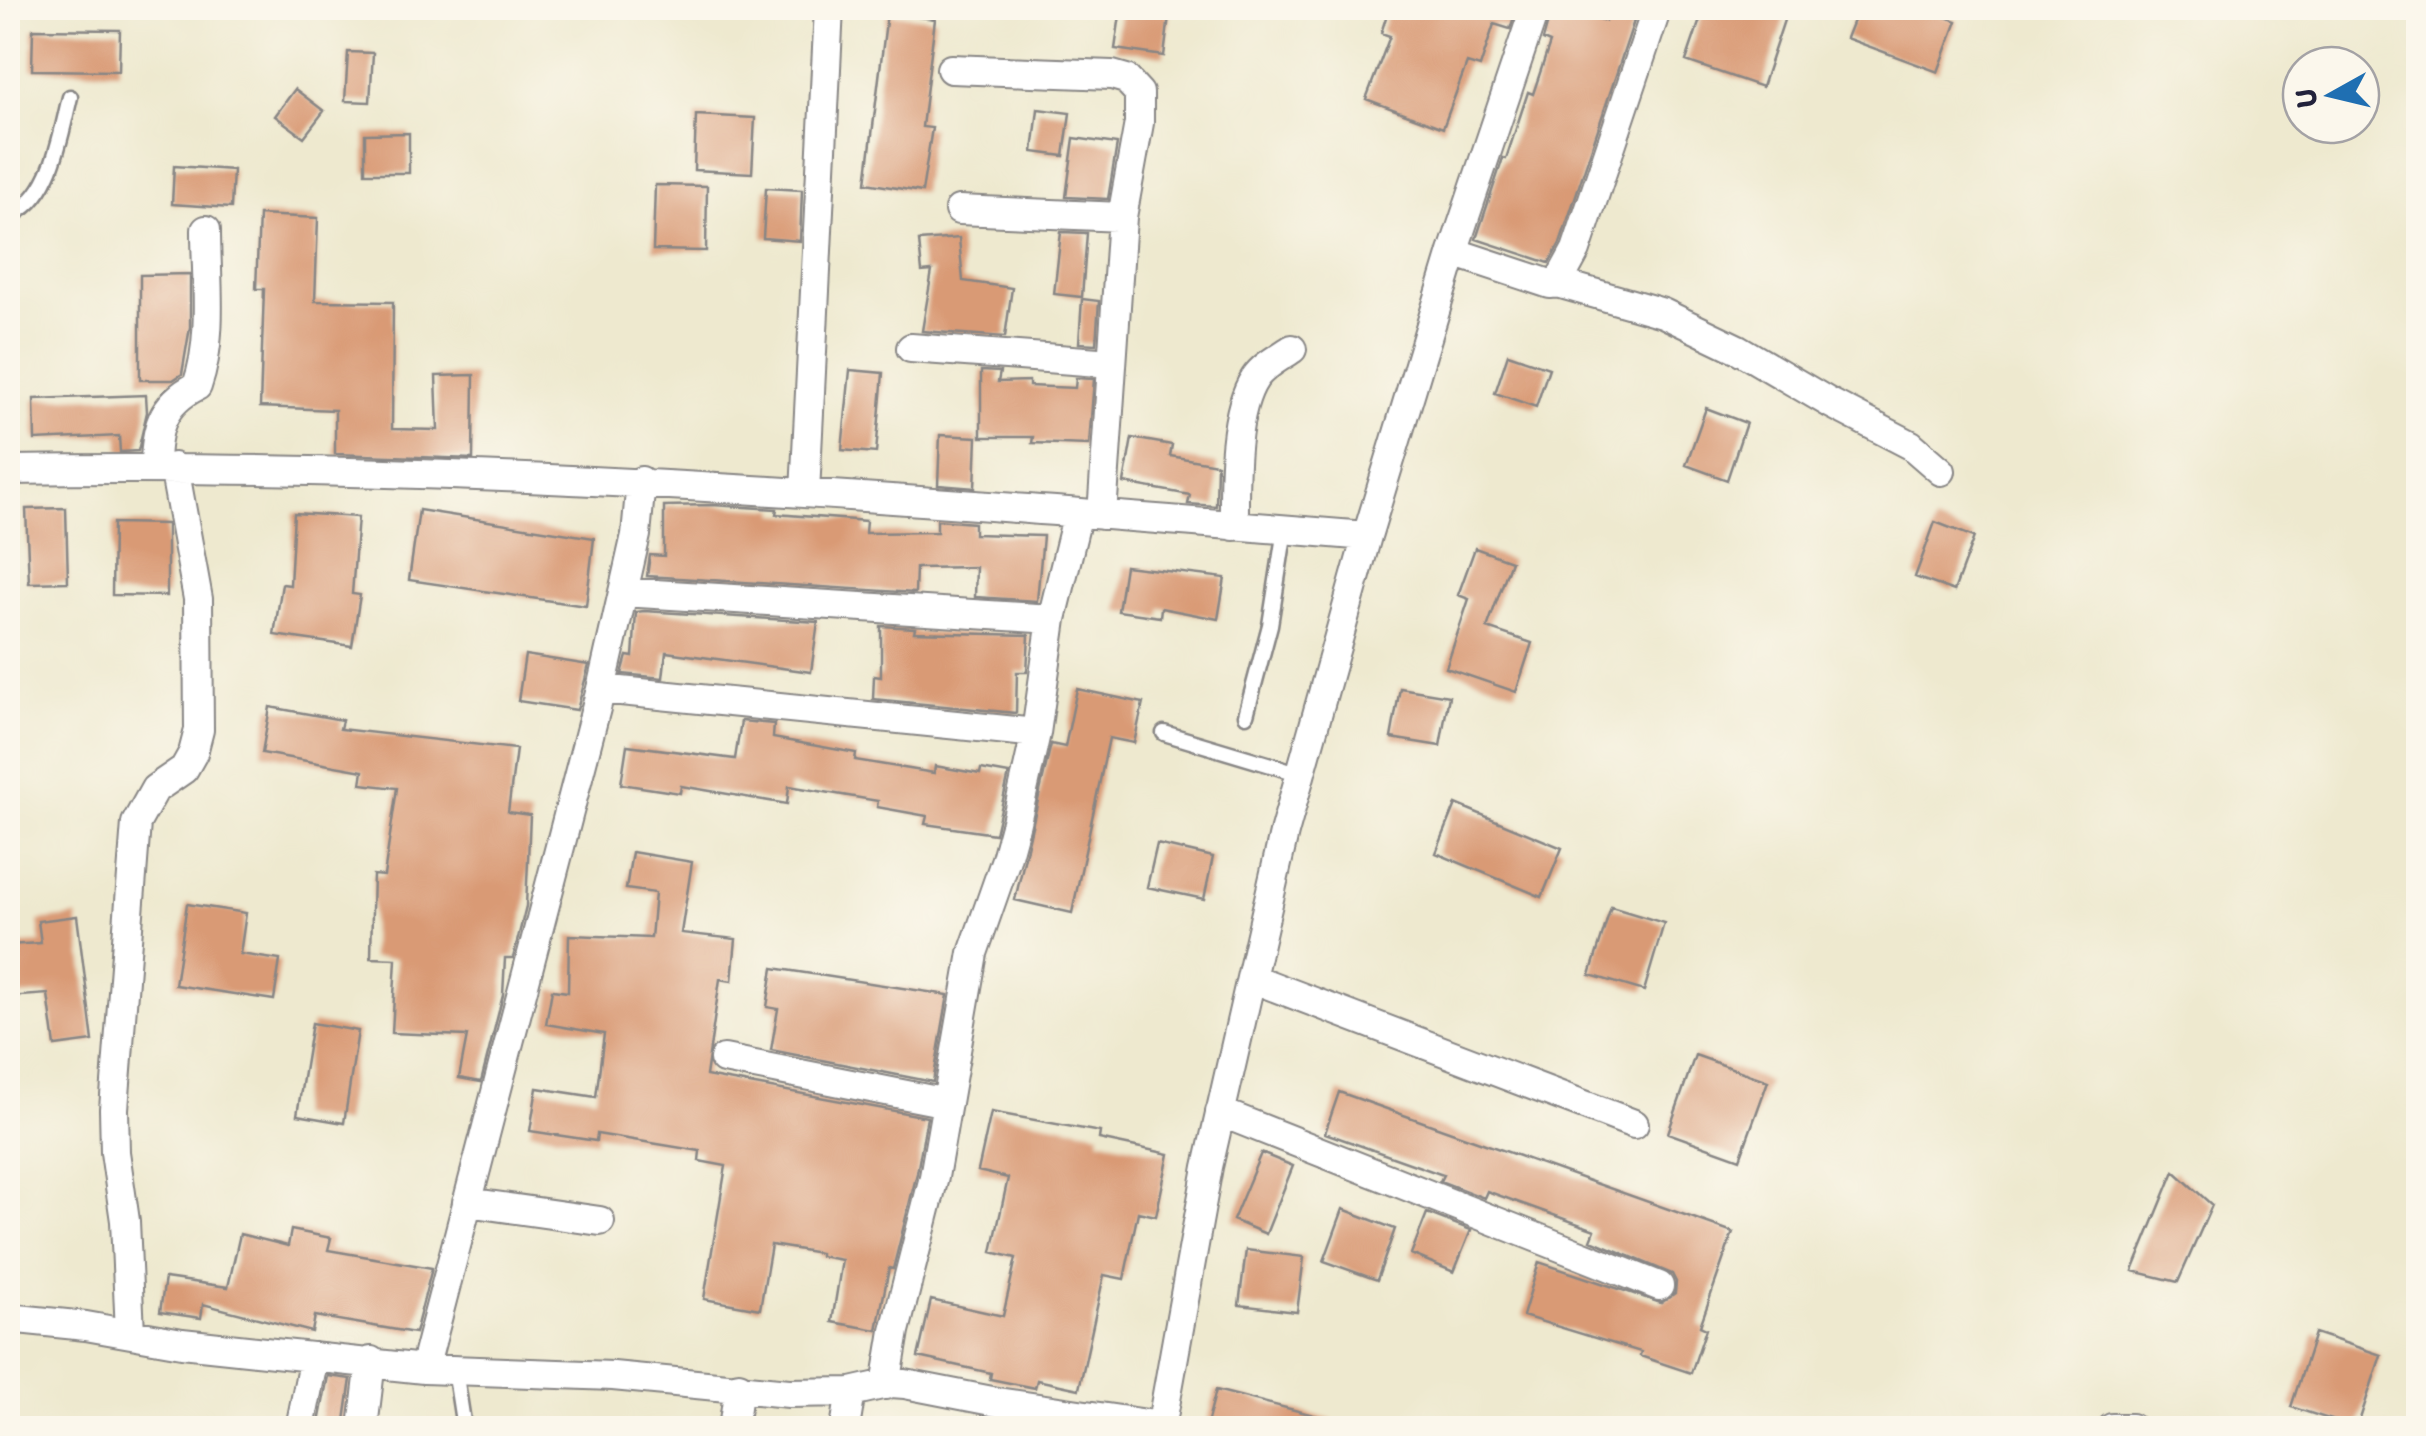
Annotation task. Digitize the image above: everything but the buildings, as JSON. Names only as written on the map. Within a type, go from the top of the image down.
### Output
[{"type":"street","points":[[804,494],[829,8]]},
{"type":"street","points":[[8,1318],[182,1343],[424,1369],[612,1376],[789,1392],[851,1392],[905,1384],[1161,1427],[1220,1112],[1284,833],[1367,536],[1453,252],[1535,8]]},
{"type":"street","points":[[1558,283],[1576,250],[1657,8]]},
{"type":"street","points":[[886,1385],[947,1103],[973,952],[1006,859],[1036,733],[1052,619],[1090,514],[1112,363],[1122,216],[1139,123],[1140,93],[1136,86],[1112,75],[951,68]]},
{"type":"street","points":[[959,210],[1122,216]]},
{"type":"street","points":[[130,1334],[125,1220],[115,1152],[114,1110],[136,823],[155,789],[184,768],[199,730],[198,599],[164,468],[158,424],[187,391],[197,386],[201,375],[206,322],[206,230]]},
{"type":"street","points":[[1453,252],[1544,283],[1558,283],[1663,313],[1911,445],[1941,471]]},
{"type":"street","points":[[911,348],[1112,363]]},
{"type":"street","points":[[1234,526],[1234,487],[1245,398],[1265,366],[1292,349]]},
{"type":"street","points":[[8,470],[164,468],[641,481],[1367,536]]},
{"type":"street","points":[[424,1369],[601,689],[636,536],[641,481]]},
{"type":"street","points":[[623,592],[1052,619]]},
{"type":"street","points":[[601,689],[1036,733]]},
{"type":"street","points":[[1251,978],[1634,1124]]},
{"type":"street","points":[[724,1059],[947,1103]]},
{"type":"street","points":[[1220,1112],[1659,1286]]},
{"type":"street","points":[[467,1202],[600,1220]]},
{"type":"street","points":[[300,1428],[314,1357]]},
{"type":"street","points":[[364,1428],[371,1362]]},
{"type":"street","points":[[733,1428],[739,1386]]},
{"type":"street","points":[[845,1428],[851,1392]]},
{"type":"street","points":[[2112,1428],[2131,1428]]},
{"type":"lane","points":[[8,216],[28,204],[46,179],[70,96]]},
{"type":"lane","points":[[1246,715],[1270,625],[1285,529]]},
{"type":"lane","points":[[1164,733],[1301,774]]},
{"type":"lane","points":[[454,1370],[464,1428]]}]
